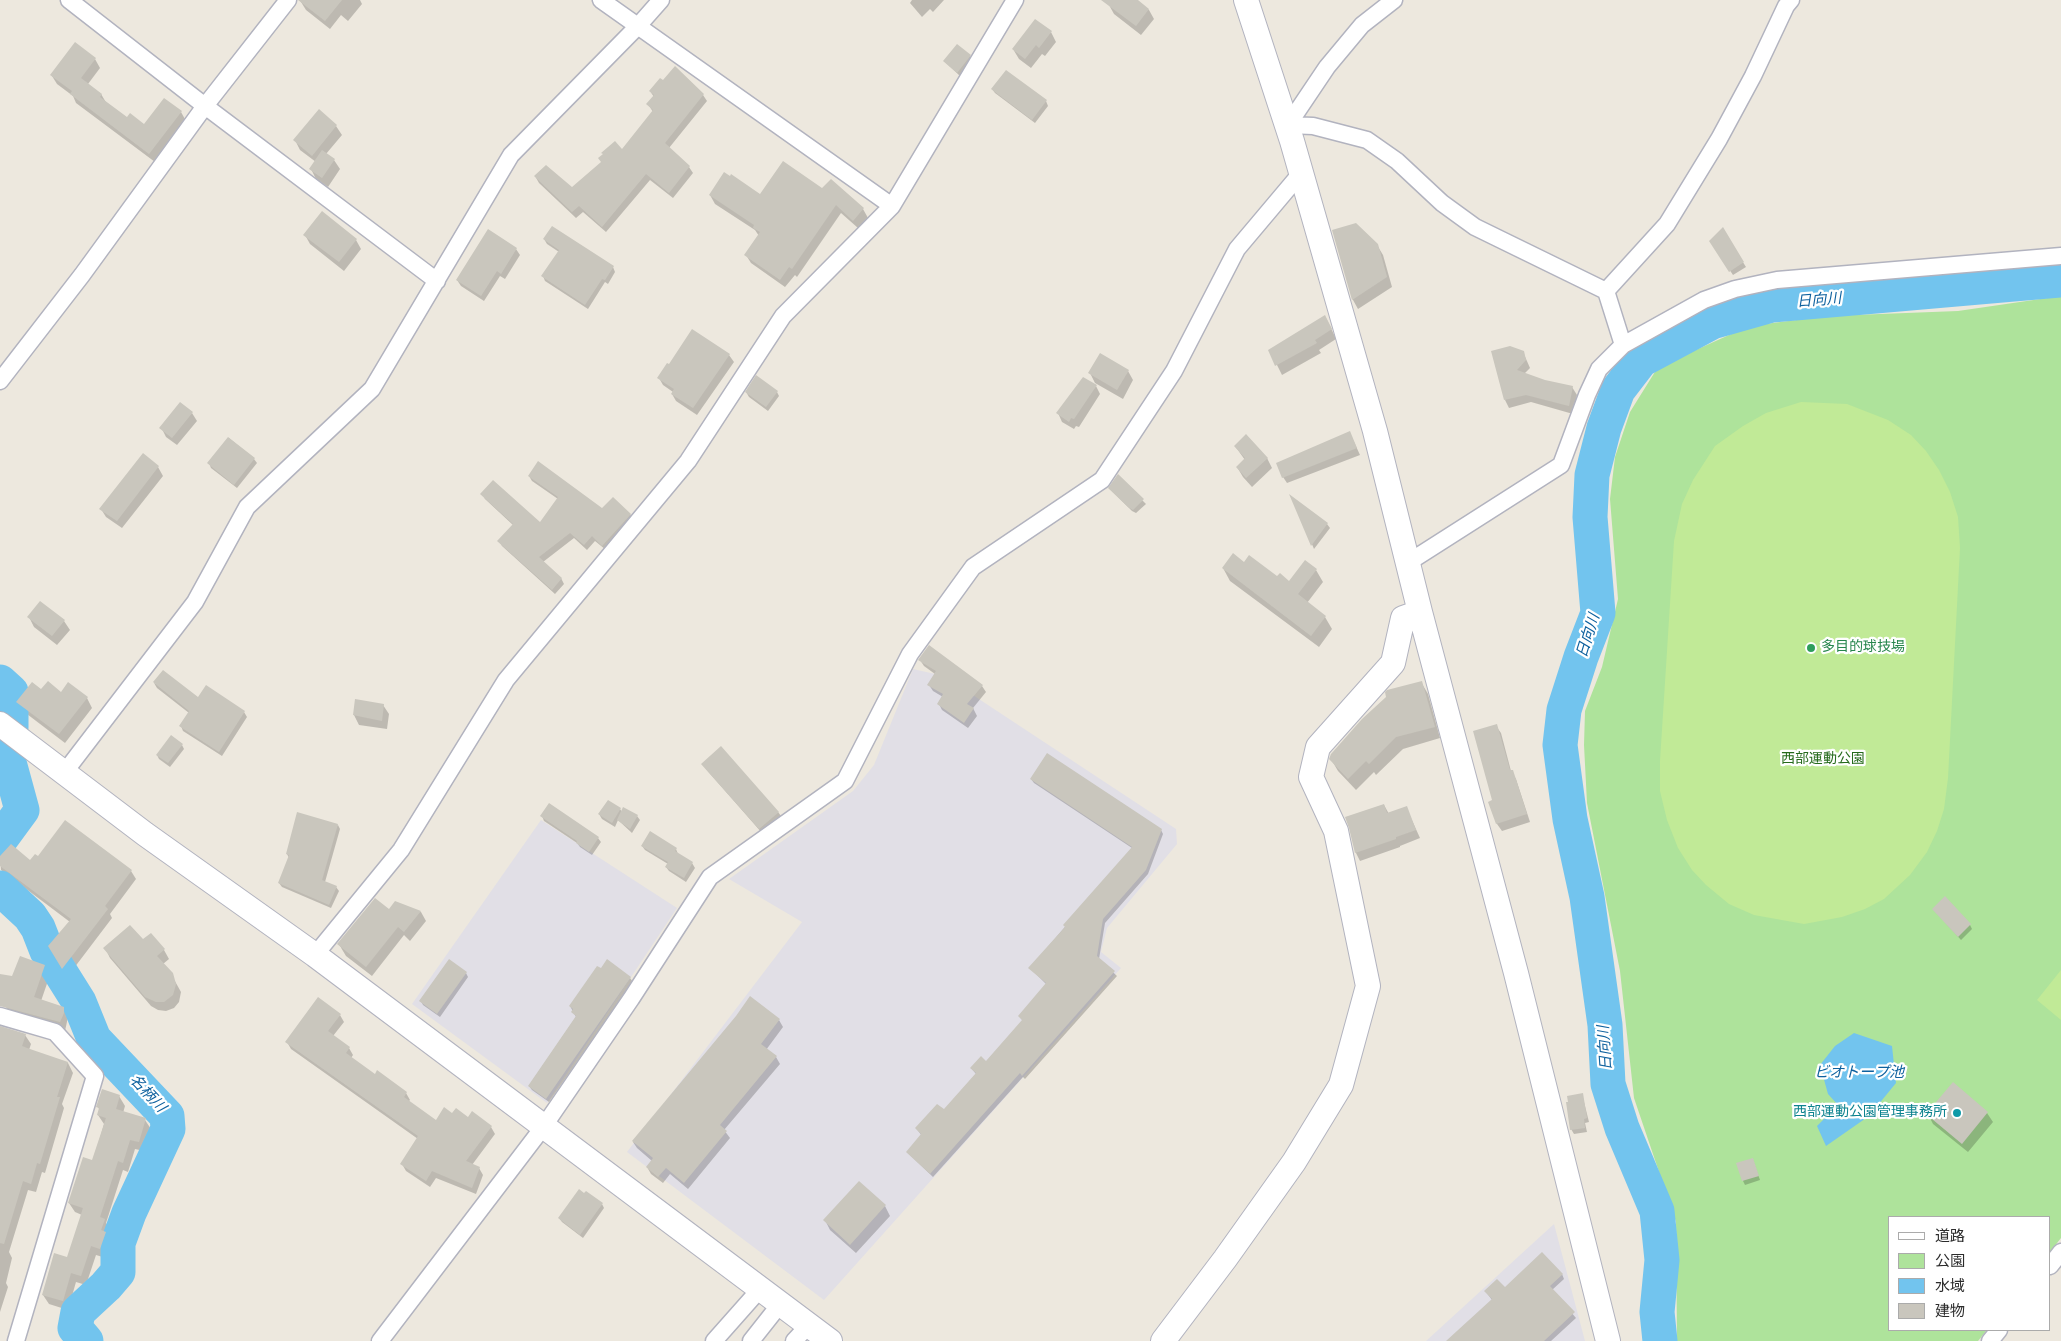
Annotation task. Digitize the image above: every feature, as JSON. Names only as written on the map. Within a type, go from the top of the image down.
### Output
[{"type":"street","points":[[69,0],[205,106],[437,281]]},
{"type":"street","points":[[0,381],[82,275],[205,106],[288,0]]},
{"type":"street","points":[[601,0],[892,206]]},
{"type":"street","points":[[56,767],[195,602],[247,507],[372,389],[511,156],[661,0]]},
{"type":"street","points":[[315,955],[401,850],[506,680],[688,461],[783,316],[892,206],[1015,0]]},
{"type":"street","points":[[1246,0],[1288,125],[1375,431],[1420,612],[1516,973],[1608,1341]]},
{"type":"street","points":[[1288,125],[1327,67],[1362,25],[1394,0]]},
{"type":"street","points":[[1606,291],[1667,224],[1719,139],[1753,76],[1786,6],[1791,0]]},
{"type":"street","points":[[1288,125],[1313,126],[1367,140],[1397,161],[1442,204],[1476,227],[1606,291],[1623,345]]},
{"type":"street","points":[[380,1341],[544,1126],[631,999],[710,877],[845,781],[910,654],[972,567],[1102,480],[1174,372],[1237,249],[1302,173]]},
{"type":"street","points":[[1408,562],[1561,465],[1587,395],[1599,369],[1623,345],[1704,300],[1735,289],[1778,280],[2061,256]]},
{"type":"street","points":[[1164,1341],[1294,1162],[1341,1085],[1368,986],[1336,831],[1311,777],[1318,747],[1393,664],[1403,618],[1420,612]]},
{"type":"street","points":[[0,724],[145,834],[315,955],[781,1303],[801,1333],[830,1341]]},
{"type":"street","points":[[0,1016],[55,1032],[95,1076],[16,1341]]},
{"type":"street","points":[[2051,1265],[2061,1252]]},
{"type":"street","points":[[714,1341],[761,1288]]},
{"type":"street","points":[[751,1341],[781,1303]]},
{"type":"street","points":[[1990,1341],[1998,1331]]},
{"type":"shaded area","points":[[913,669],[944,676],[1176,829],[1177,844],[1107,928],[1101,952],[1121,968],[824,1300],[627,1152],[802,922],[729,879],[853,791],[874,765]]},
{"type":"shaded area","points":[[541,820],[677,908],[547,1103],[412,1004]]},
{"type":"shaded area","points":[[1554,1224],[1585,1341],[1426,1341]]},
{"type":"green space","name":"西部運動公園","points":[[2061,296],[2061,1238],[2051,1251],[2051,1216],[1888,1216],[1888,1331],[1986,1331],[1978,1341],[1677,1341],[1676,1222],[1634,1098],[1620,971],[1587,803],[1584,745],[1585,711],[1602,667],[1618,599],[1610,499],[1615,457],[1630,412],[1658,367],[1749,326],[1828,316],[1958,311]]},
{"type":"green space","name":"多目的球技場","points":[[1801,402],[1847,404],[1888,420],[1911,435],[1926,451],[1939,470],[1950,492],[1958,517],[1960,548],[1948,778],[1944,809],[1937,831],[1927,852],[1910,875],[1884,899],[1865,909],[1842,917],[1804,924],[1754,915],[1729,904],[1706,885],[1692,870],[1678,848],[1667,820],[1660,791],[1660,761],[1674,541],[1682,504],[1693,480],[1715,446],[1743,426],[1766,413]]},
{"type":"green space","points":[[2061,970],[2061,1020],[2037,1000]]},
{"type":"water","name":"ビオトープ池","points":[[1854,1033],[1892,1046],[1896,1083],[1869,1116],[1826,1146],[1817,1126],[1838,1105],[1828,1094],[1820,1065],[1835,1046]]},
{"type":"building","points":[[298,0],[342,0],[325,21]]},
{"type":"building","points":[[1101,0],[1138,0],[1149,9],[1136,26]]},
{"type":"building","points":[[1035,19],[1052,31],[1039,48],[1036,45],[1025,59],[1012,49]]},
{"type":"building","points":[[75,42],[96,58],[81,78],[102,94],[100,97],[127,117],[130,113],[144,124],[164,98],[182,111],[149,154],[70,94],[72,91],[50,75]]},
{"type":"building","points":[[957,44],[971,55],[957,73],[943,61]]},
{"type":"building","points":[[675,66],[704,94],[665,143],[690,166],[669,193],[646,174],[602,227],[579,206],[572,212],[534,176],[546,165],[572,187],[601,162],[598,158],[603,154],[601,153],[615,141],[622,149],[653,110],[646,104],[654,95],[649,91],[660,78],[663,80]]},
{"type":"building","points":[[1006,70],[1047,100],[1032,120],[991,89]]},
{"type":"building","points":[[319,109],[337,125],[312,156],[293,140]]},
{"type":"building","points":[[322,150],[335,159],[322,178],[309,169]]},
{"type":"building","points":[[783,161],[822,188],[831,179],[864,208],[853,221],[836,205],[792,269],[789,267],[780,280],[744,255],[760,232],[753,228],[754,225],[709,195],[724,172],[730,176],[731,174],[760,194]]},
{"type":"building","points":[[322,211],[357,239],[339,262],[303,235]]},
{"type":"building","points":[[1356,223],[1378,244],[1387,277],[1352,300],[1332,230]]},
{"type":"building","points":[[552,226],[614,266],[605,280],[602,279],[585,305],[541,276],[559,250],[543,239]]},
{"type":"building","points":[[1723,227],[1744,262],[1729,272],[1709,241]]},
{"type":"building","points":[[488,229],[517,248],[501,274],[497,271],[481,296],[456,280]]},
{"type":"building","points":[[1325,315],[1332,329],[1315,340],[1317,343],[1275,366],[1268,350]]},
{"type":"building","points":[[692,329],[730,354],[693,408],[671,394],[674,389],[657,378],[667,363],[669,364]]},
{"type":"building","points":[[1510,346],[1524,351],[1526,360],[1517,370],[1545,380],[1573,386],[1569,406],[1526,395],[1504,400],[1491,351]]},
{"type":"building","points":[[1100,353],[1129,370],[1117,390],[1088,373]]},
{"type":"building","points":[[756,375],[778,391],[766,407],[745,392]]},
{"type":"building","points":[[1083,377],[1097,385],[1074,419],[1071,418],[1069,422],[1056,413]]},
{"type":"building","points":[[180,402],[193,412],[172,438],[159,428]]},
{"type":"building","points":[[1350,431],[1357,448],[1282,478],[1276,463]]},
{"type":"building","points":[[1246,434],[1268,458],[1246,478],[1236,467],[1245,458],[1234,446]]},
{"type":"building","points":[[228,437],[255,458],[234,485],[207,463]]},
{"type":"building","points":[[143,453],[159,466],[117,521],[99,509]]},
{"type":"building","points":[[538,461],[602,508],[613,497],[631,514],[602,546],[592,536],[584,545],[570,533],[539,557],[562,578],[552,590],[497,541],[513,524],[480,494],[493,480],[540,522],[558,497],[528,476]]},
{"type":"building","points":[[1118,474],[1144,499],[1133,510],[1108,488]]},
{"type":"building","points":[[1289,494],[1328,523],[1311,546]]},
{"type":"building","points":[[1233,553],[1244,562],[1249,555],[1277,576],[1280,573],[1289,581],[1305,560],[1317,569],[1298,594],[1326,616],[1311,636],[1222,568]]},
{"type":"building","points":[[40,601],[65,620],[52,636],[27,617]]},
{"type":"building","points":[[929,645],[983,685],[967,704],[974,708],[964,723],[937,704],[943,694],[927,685],[936,671],[918,660]]},
{"type":"building","points":[[163,670],[198,697],[206,685],[245,711],[219,752],[179,726],[189,711],[153,682]]},
{"type":"building","points":[[48,681],[61,692],[68,682],[88,697],[59,734],[16,702],[32,682],[41,689]]},
{"type":"building","points":[[1422,681],[1435,727],[1396,737],[1369,764],[1366,761],[1348,779],[1329,759],[1331,754],[1362,719],[1386,697],[1385,692],[1387,690]]},
{"type":"building","points":[[355,699],[384,704],[382,721],[353,715]]},
{"type":"building","points":[[1497,724],[1510,770],[1513,770],[1527,814],[1496,824],[1488,802],[1492,800],[1473,731]]},
{"type":"building","points":[[171,735],[183,744],[168,763],[156,755]]},
{"type":"building","points":[[721,746],[779,812],[759,829],[701,764]]},
{"type":"building","points":[[1047,753],[1162,829],[1146,870],[1103,919],[1097,956],[1115,971],[1022,1076],[1020,1073],[930,1174],[906,1152],[921,1134],[915,1128],[937,1104],[944,1109],[976,1073],[970,1068],[981,1056],[986,1061],[1022,1020],[1018,1016],[1046,983],[1028,968],[1132,847],[1030,779]]},
{"type":"building","points":[[608,800],[621,808],[612,823],[598,814]]},
{"type":"building","points":[[549,803],[599,837],[589,852],[576,843],[577,841],[540,816]]},
{"type":"building","points":[[1384,804],[1387,813],[1407,806],[1416,830],[1355,853],[1345,817]]},
{"type":"building","points":[[623,807],[638,815],[630,829],[617,820]]},
{"type":"building","points":[[297,812],[338,824],[322,880],[337,886],[329,905],[278,883],[289,855],[286,854]]},
{"type":"building","points":[[65,820],[132,870],[105,906],[108,909],[62,969],[48,946],[71,919],[0,866],[0,856],[11,844],[30,860],[35,854],[38,856]]},
{"type":"building","points":[[650,831],[677,848],[675,851],[693,862],[684,878],[665,867],[668,862],[641,846]]},
{"type":"building","points":[[1945,896],[1971,924],[1958,937],[1932,909]]},
{"type":"building","points":[[375,898],[389,909],[395,901],[421,911],[404,932],[398,927],[366,967],[337,944]]},
{"type":"building","points":[[130,925],[143,939],[151,933],[165,949],[157,956],[173,973],[176,984],[173,995],[164,1002],[156,1002],[145,997],[103,948]]},
{"type":"building","points":[[20,956],[45,965],[34,997],[64,1007],[64,1013],[60,1022],[0,1006],[0,974],[12,976]]},
{"type":"building","points":[[449,959],[467,972],[437,1014],[419,1001]]},
{"type":"building","points":[[607,959],[631,977],[546,1099],[528,1086],[576,1016],[571,1012],[573,1009],[569,1006],[597,966],[601,968]]},
{"type":"building","points":[[750,996],[780,1019],[761,1044],[777,1056],[720,1125],[727,1131],[684,1183],[666,1168],[658,1177],[646,1167],[653,1158],[632,1141],[736,1016]]},
{"type":"building","points":[[318,997],[341,1014],[328,1031],[350,1047],[346,1053],[375,1074],[377,1070],[407,1092],[404,1097],[436,1120],[444,1107],[452,1113],[456,1108],[468,1117],[472,1111],[492,1126],[466,1161],[480,1167],[472,1188],[432,1171],[426,1181],[400,1164],[418,1136],[285,1042]]},
{"type":"building","points":[[0,1026],[26,1034],[22,1046],[68,1062],[57,1097],[60,1097],[40,1164],[37,1163],[31,1184],[23,1181],[4,1244],[0,1243]]},
{"type":"building","name":"西部運動公園管理事務所","points":[[1953,1082],[1988,1112],[1962,1144],[1926,1114]]},
{"type":"building","points":[[102,1089],[120,1095],[116,1109],[146,1118],[139,1142],[130,1140],[123,1163],[118,1161],[100,1217],[105,1219],[101,1230],[106,1232],[100,1249],[91,1246],[81,1276],[71,1273],[63,1301],[42,1295],[54,1253],[67,1257],[83,1208],[68,1203],[83,1157],[92,1160],[106,1118],[97,1115],[99,1108],[96,1107]]},
{"type":"building","points":[[1583,1093],[1587,1118],[1584,1119],[1585,1128],[1570,1130],[1566,1102],[1568,1102],[1567,1096]]},
{"type":"building","points":[[1753,1158],[1759,1176],[1742,1181],[1736,1163]]},
{"type":"building","points":[[859,1181],[886,1205],[850,1245],[823,1220]]},
{"type":"building","points":[[579,1189],[584,1193],[586,1191],[603,1203],[580,1235],[558,1218]]},
{"type":"building","points":[[1542,1252],[1563,1274],[1550,1286],[1575,1312],[1544,1341],[1446,1341],[1492,1299],[1484,1291],[1497,1279],[1505,1287]]},
{"type":"waterway","name":"日向川","points":[[1660,1341],[1657,1312],[1662,1260],[1657,1211],[1622,1128],[1608,1084],[1605,1025],[1587,897],[1570,819],[1560,745],[1564,710],[1598,613],[1590,517],[1592,475],[1604,428],[1618,390],[1641,360],[1712,322],[1772,305],[2061,280]]},
{"type":"waterway","name":"名柄川","points":[[0,682],[11,692],[11,727],[7,755],[22,810],[0,840]]},
{"type":"waterway","name":"名柄川","points":[[0,888],[30,916],[38,928],[47,951],[79,1002],[94,1039],[167,1116],[168,1129],[129,1213],[118,1243],[118,1272],[78,1312],[75,1328],[86,1341]]},
{"type":"place","name":"多目的球技場","points":[[1811,648]]},
{"type":"place","name":"西部運動公園管理事務所","points":[[1957,1113]]}]
